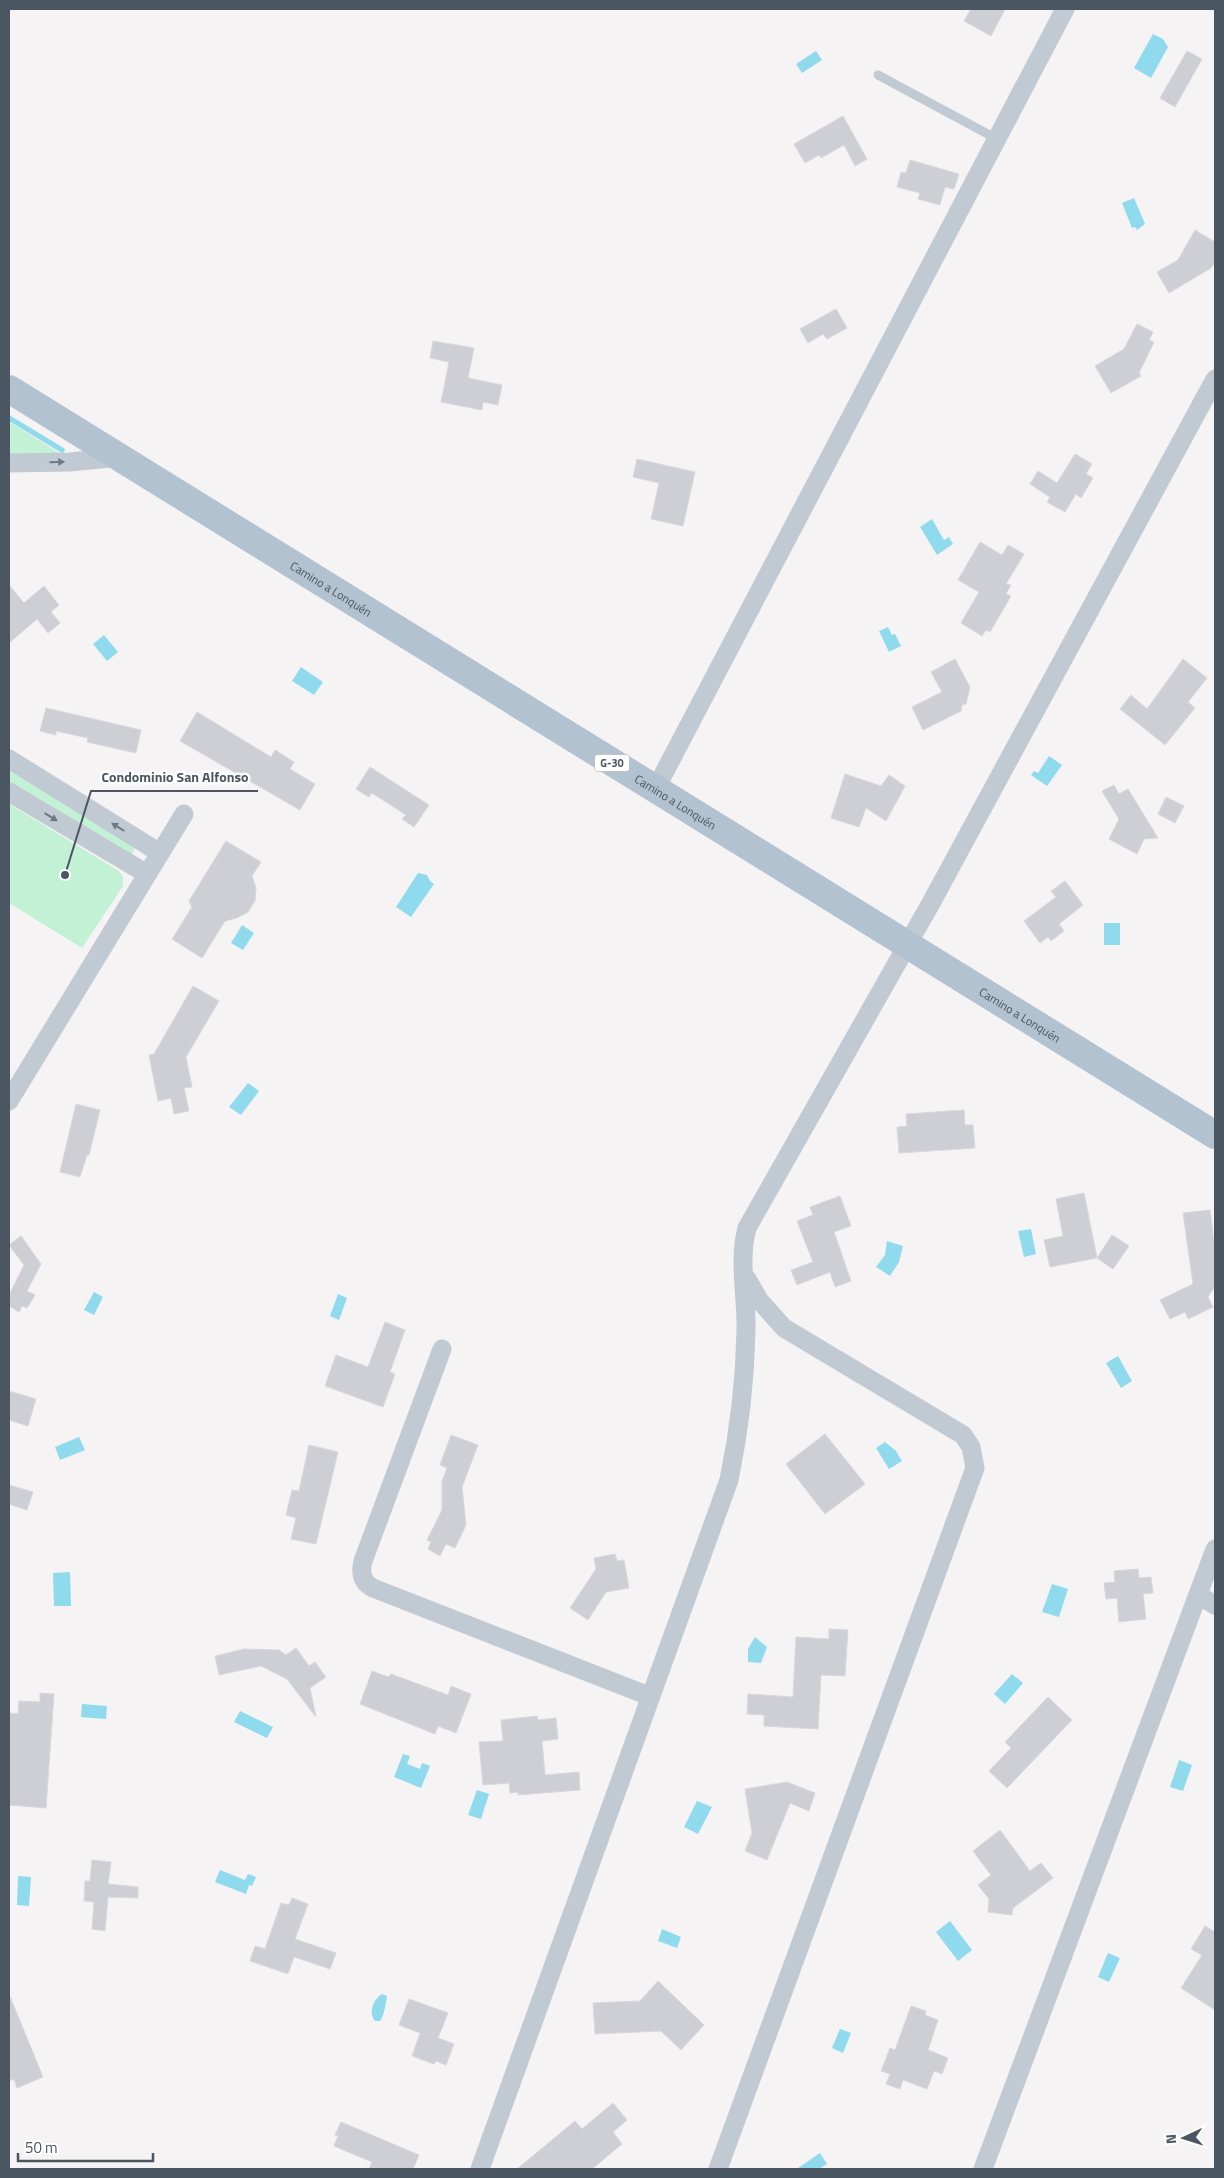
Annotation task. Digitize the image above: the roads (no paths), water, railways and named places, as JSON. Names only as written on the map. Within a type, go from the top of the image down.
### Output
[{"type":"main road","name":"Camino a Lonquén","points":[[9,389],[1215,1135]]},
{"type":"street","points":[[655,790],[1064,9]]},
{"type":"street","points":[[480,2169],[649,1696],[729,1480],[735,1450],[744,1365],[746,1306],[742,1248],[752,1216],[907,945],[1215,379]]},
{"type":"street","points":[[9,463],[70,462],[120,458]]},
{"type":"street","points":[[9,758],[160,853]]},
{"type":"street","points":[[9,792],[147,874]]},
{"type":"street","points":[[9,1101],[184,814]]},
{"type":"street","points":[[718,2169],[975,1468],[971,1447],[962,1435],[784,1328],[759,1300],[744,1273]]},
{"type":"street","points":[[442,1349],[363,1561],[361,1571],[364,1580],[373,1588],[649,1696]]},
{"type":"street","points":[[983,2169],[1215,1549]]},
{"type":"street","points":[[1198,1595],[1215,1605]]},
{"type":"lane","points":[[878,75],[997,139]]},
{"type":"water","points":[[1153,34],[1163,39],[1168,47],[1151,78],[1134,68]]},
{"type":"water","points":[[816,51],[822,60],[802,73],[796,64]]},
{"type":"water","points":[[1134,198],[1145,224],[1137,230],[1135,227],[1132,228],[1122,203]]},
{"type":"water","points":[[932,519],[944,540],[949,537],[953,544],[937,555],[920,527]]},
{"type":"water","points":[[888,627],[892,635],[895,634],[901,646],[889,652],[879,631]]},
{"type":"water","points":[[104,635],[118,652],[107,661],[93,644]]},
{"type":"water","points":[[301,667],[323,682],[314,695],[292,681]]},
{"type":"water","points":[[1049,756],[1062,765],[1047,786],[1031,775],[1034,771],[1038,773]]},
{"type":"water","points":[[418,873],[427,875],[434,884],[411,917],[396,907]]},
{"type":"water","points":[[1104,923],[1120,923],[1120,945],[1104,945]]},
{"type":"water","points":[[242,925],[254,933],[243,950],[231,943]]},
{"type":"water","points":[[248,1083],[259,1091],[241,1115],[229,1107]]},
{"type":"water","points":[[1031,1229],[1036,1254],[1024,1257],[1018,1231]]},
{"type":"water","points":[[887,1241],[903,1246],[899,1262],[890,1276],[876,1267],[885,1255]]},
{"type":"water","points":[[94,1292],[103,1297],[94,1315],[84,1310]]},
{"type":"water","points":[[338,1294],[347,1298],[339,1320],[330,1316]]},
{"type":"water","points":[[1118,1356],[1132,1381],[1121,1388],[1106,1363]]},
{"type":"water","points":[[79,1437],[85,1450],[60,1460],[55,1447]]},
{"type":"water","points":[[885,1442],[896,1451],[902,1461],[889,1469],[876,1448]]},
{"type":"water","points":[[70,1572],[71,1606],[54,1606],[53,1573]]},
{"type":"water","points":[[1052,1584],[1068,1589],[1059,1617],[1042,1612]]},
{"type":"water","points":[[755,1637],[767,1647],[761,1663],[748,1662],[748,1649]]},
{"type":"water","points":[[1012,1674],[1023,1683],[1005,1704],[994,1694]]},
{"type":"water","points":[[82,1704],[107,1706],[106,1719],[81,1717]]},
{"type":"water","points":[[240,1711],[273,1727],[267,1738],[234,1722]]},
{"type":"water","points":[[403,1754],[410,1756],[407,1764],[420,1769],[422,1763],[430,1766],[421,1788],[394,1777]]},
{"type":"water","points":[[1179,1760],[1192,1765],[1183,1791],[1170,1787]]},
{"type":"water","points":[[477,1790],[489,1794],[481,1819],[468,1815]]},
{"type":"water","points":[[697,1801],[712,1807],[698,1834],[684,1827]]},
{"type":"water","points":[[220,1870],[245,1880],[248,1874],[256,1877],[252,1886],[249,1885],[246,1894],[215,1882]]},
{"type":"water","points":[[18,1876],[31,1877],[29,1906],[17,1905]]},
{"type":"water","points":[[950,1921],[972,1950],[958,1961],[936,1932]]},
{"type":"water","points":[[662,1929],[681,1937],[677,1948],[658,1941]]},
{"type":"water","points":[[1108,1953],[1120,1958],[1109,1982],[1098,1977]]},
{"type":"water","points":[[382,1994],[387,1996],[385,2009],[380,2021],[375,2021],[372,2014],[372,2006]]},
{"type":"water","points":[[840,2029],[851,2033],[843,2053],[832,2048]]},
{"type":"water","points":[[820,2153],[827,2164],[819,2169],[798,2168]]},
{"type":"waterway","points":[[9,418],[62,450]]},
{"type":"place","name":"Condominio San Alfonso","points":[[65,875]]}]
